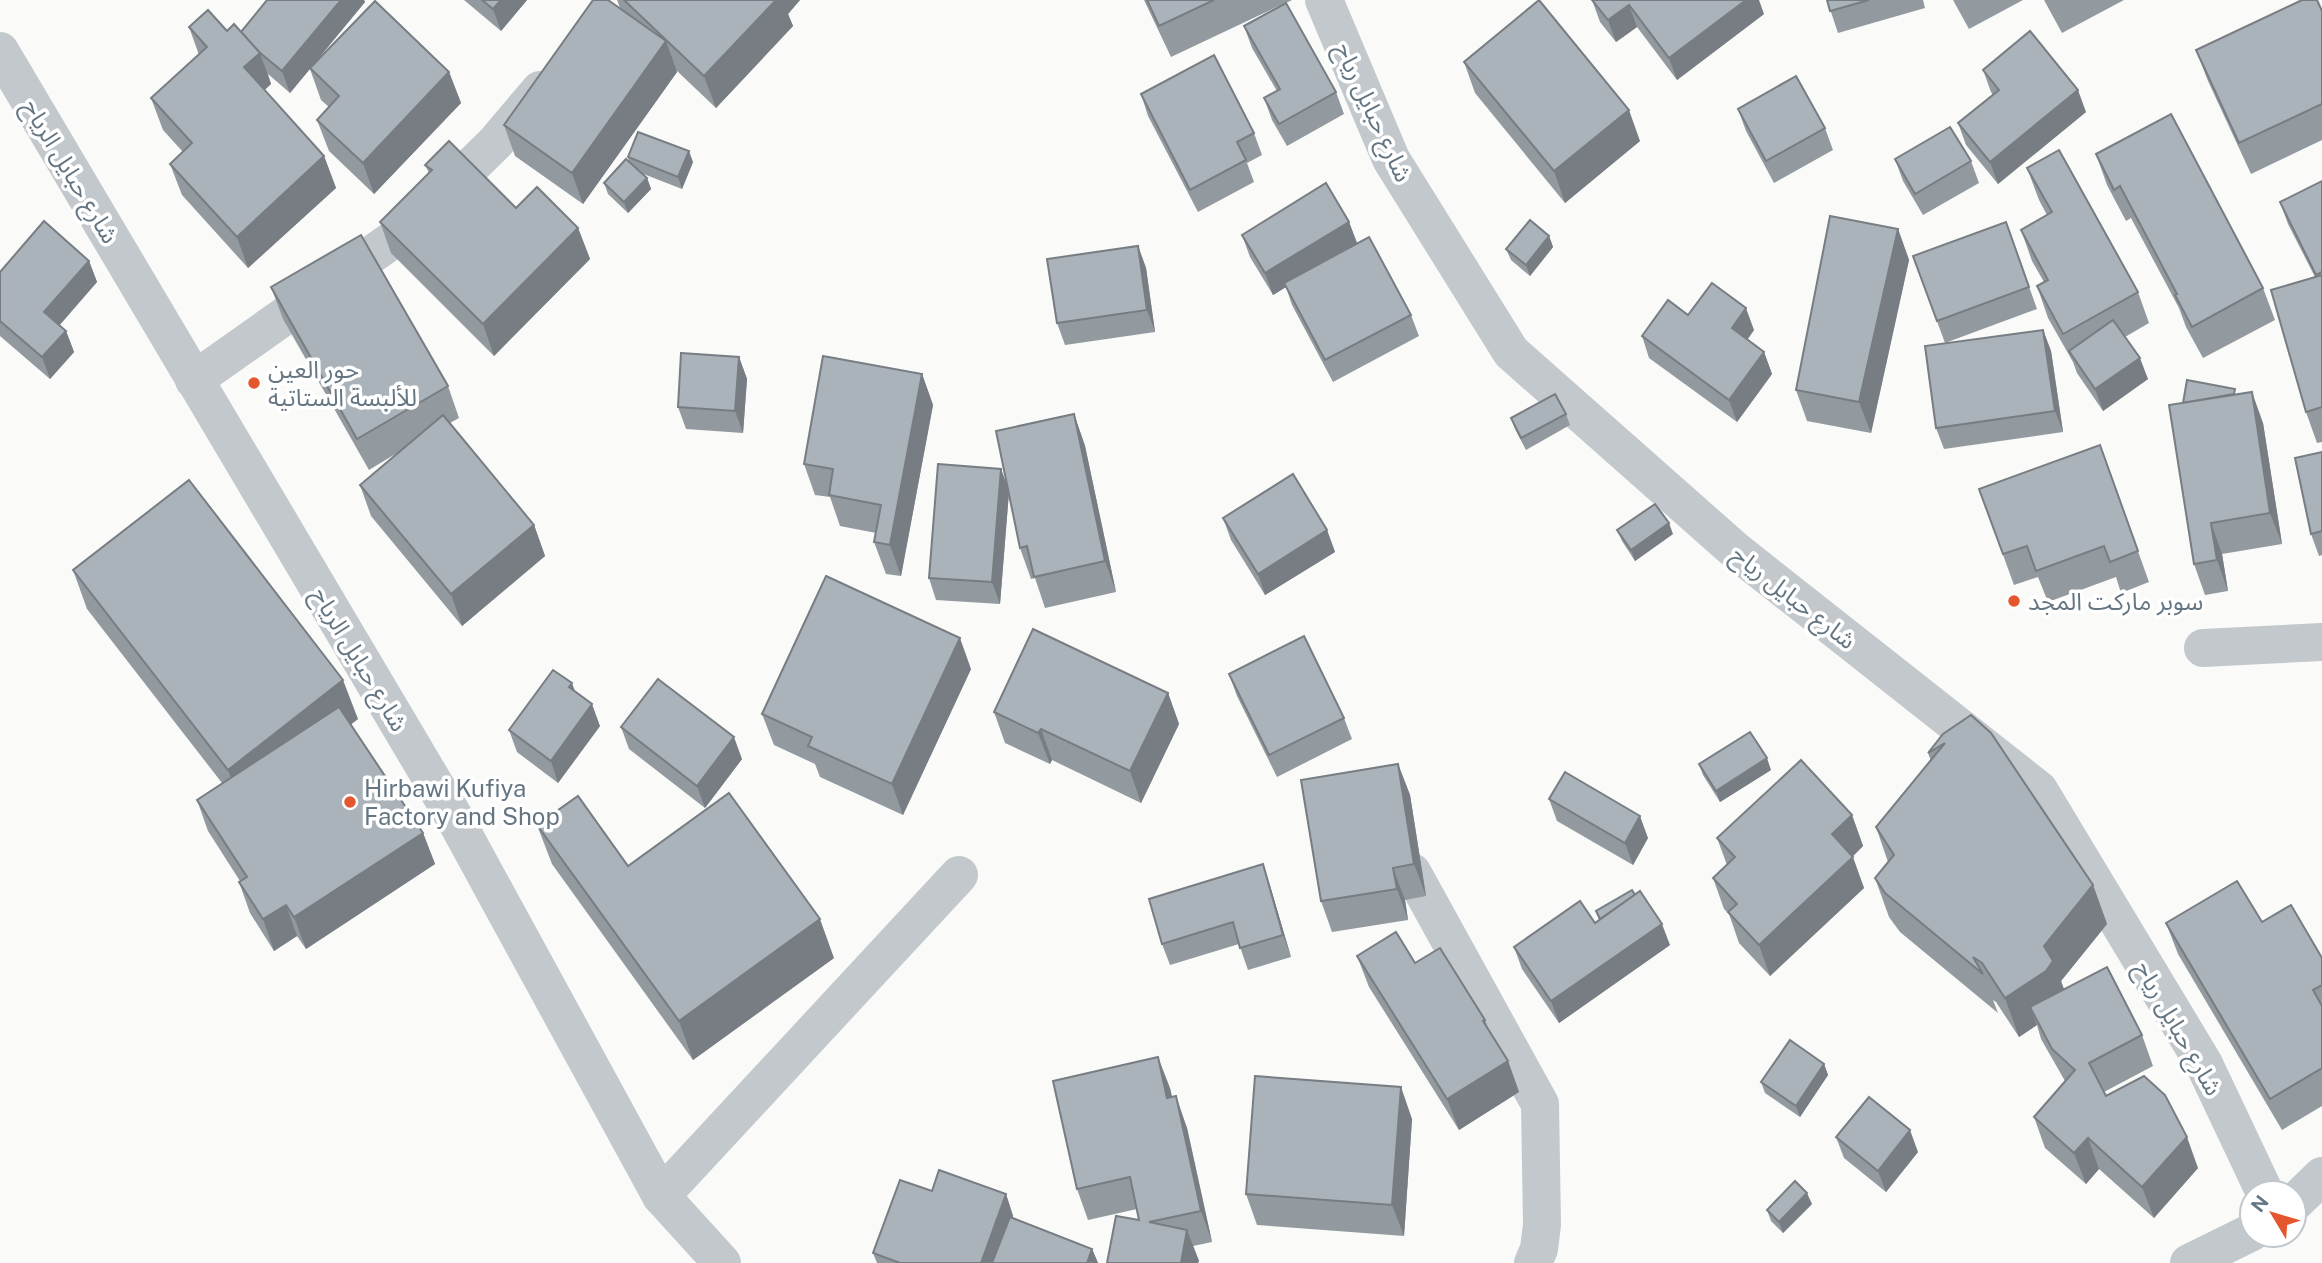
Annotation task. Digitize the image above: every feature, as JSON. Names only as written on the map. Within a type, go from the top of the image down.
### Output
[{"type":"street","name":"شارع حبايل رياح","points":[[1324,0],[1391,159],[1511,352],[1736,551],[2039,789],[2204,1064],[2258,1179]]},
{"type":"street","name":"شارع حبايل الرياح","points":[[0,51],[454,817],[661,1196],[722,1263]]},
{"type":"street","points":[[194,380],[405,231],[495,144],[564,61]]},
{"type":"street","points":[[2203,648],[2322,642]]},
{"type":"street","points":[[1412,872],[1540,1104],[1542,1225],[1539,1249],[1533,1263]]},
{"type":"street","points":[[661,1196],[959,875]]},
{"type":"street","points":[[2308,1190],[2322,1177]]},
{"type":"street","points":[[2189,1263],[2238,1239]]},
{"type":"building","points":[[267,0],[341,0],[282,71],[241,32]]},
{"type":"building","points":[[482,0],[501,0],[493,9]]},
{"type":"building","points":[[593,0],[608,0],[666,41],[572,173],[504,125]]},
{"type":"building","points":[[624,0],[776,0],[704,76]]},
{"type":"building","points":[[1147,0],[1214,0],[1159,26]]},
{"type":"building","points":[[1539,0],[1629,110],[1554,171],[1464,62]]},
{"type":"building","points":[[1592,0],[1746,0],[1669,58],[1629,5],[1608,20]]},
{"type":"building","points":[[1827,0],[1869,0],[1830,11]]},
{"type":"building","points":[[2302,0],[2317,0],[2322,11],[2322,104],[2239,143],[2196,50]]},
{"type":"building","points":[[375,1],[449,72],[363,163],[317,120],[339,96],[310,68]]},
{"type":"building","points":[[1286,3],[1336,92],[1279,124],[1264,98],[1280,89],[1244,26]]},
{"type":"building","points":[[208,10],[227,31],[234,24],[260,53],[244,67],[324,156],[237,237],[170,164],[192,143],[151,98],[207,47],[189,27]]},
{"type":"building","points":[[2030,31],[2078,90],[1990,162],[1958,123],[1999,90],[1983,70]]},
{"type":"building","points":[[1214,55],[1254,133],[1237,142],[1246,160],[1190,190],[1141,94]]},
{"type":"building","points":[[1796,76],[1825,128],[1766,161],[1738,109]]},
{"type":"building","points":[[2171,114],[2263,288],[2192,327],[2120,186],[2114,190],[2096,154]]},
{"type":"building","points":[[1950,127],[1971,161],[1915,194],[1895,159]]},
{"type":"building","points":[[638,132],[689,151],[678,177],[628,157]]},
{"type":"building","points":[[449,141],[516,208],[537,187],[578,228],[483,324],[380,222],[432,170],[425,165]]},
{"type":"building","points":[[2059,150],[2138,292],[2063,334],[2037,286],[2048,280],[2021,230],[2052,212],[2027,168]]},
{"type":"building","points":[[626,159],[647,178],[624,202],[604,183]]},
{"type":"building","points":[[2322,181],[2322,272],[2316,275],[2280,202]]},
{"type":"building","points":[[1326,183],[1349,222],[1265,273],[1242,235]]},
{"type":"building","points":[[1830,216],[1898,229],[1859,402],[1796,390]]},
{"type":"building","points":[[1530,220],[1549,236],[1526,265],[1506,249]]},
{"type":"building","points":[[44,221],[89,261],[44,312],[66,331],[42,357],[0,321],[0,272]]},
{"type":"building","points":[[2006,222],[2029,287],[1937,321],[1913,256]]},
{"type":"building","points":[[361,235],[448,386],[357,439],[271,287]]},
{"type":"building","points":[[1369,237],[1411,315],[1325,360],[1284,283]]},
{"type":"building","points":[[1138,246],[1147,310],[1057,323],[1047,259]]},
{"type":"building","points":[[2322,275],[2322,407],[2306,412],[2271,290]]},
{"type":"building","points":[[1712,283],[1746,308],[1732,328],[1764,352],[1729,400],[1642,336],[1668,300],[1688,315]]},
{"type":"building","points":[[2113,320],[2140,358],[2095,389],[2069,351]]},
{"type":"building","points":[[2043,330],[2055,411],[1936,428],[1925,346]]},
{"type":"building","points":[[681,353],[739,357],[735,411],[678,407]]},
{"type":"building","points":[[823,356],[922,374],[890,545],[874,542],[881,505],[829,495],[833,469],[804,464]]},
{"type":"building","points":[[2187,380],[2235,389],[2234,394],[2183,403]]},
{"type":"building","points":[[2252,392],[2270,513],[2211,523],[2217,560],[2194,564],[2169,405]]},
{"type":"building","points":[[1555,394],[1566,414],[1521,438],[1511,418]]},
{"type":"building","points":[[1074,414],[1105,561],[1034,577],[1027,546],[1020,548],[996,431]]},
{"type":"building","points":[[443,415],[534,525],[451,594],[360,485]]},
{"type":"building","points":[[2100,445],[2138,551],[2110,562],[2104,546],[2036,571],[2027,546],[2003,554],[1979,489]]},
{"type":"building","points":[[2322,452],[2322,531],[2311,534],[2295,458]]},
{"type":"building","points":[[938,464],[1001,469],[992,582],[929,578]]},
{"type":"building","points":[[1293,474],[1327,530],[1258,574],[1223,518]]},
{"type":"building","points":[[189,480],[343,680],[228,770],[73,570]]},
{"type":"building","points":[[1655,504],[1669,523],[1631,550],[1617,530]]},
{"type":"building","points":[[826,576],[960,638],[892,784],[808,746],[812,737],[762,714]]},
{"type":"building","points":[[1033,629],[1168,693],[1130,771],[1041,729],[1038,733],[994,712]]},
{"type":"building","points":[[1304,636],[1344,718],[1269,755],[1229,674]]},
{"type":"building","points":[[553,670],[572,683],[569,687],[592,704],[551,761],[509,730]]},
{"type":"building","points":[[658,679],[734,737],[697,786],[621,727]]},
{"type":"building","points":[[339,707],[423,833],[294,917],[286,905],[263,919],[239,882],[247,877],[197,800]]},
{"type":"building","points":[[1971,715],[1991,733],[2093,885],[2044,946],[2053,961],[2046,971],[2005,998],[1982,963],[1973,957],[1983,974],[1885,893],[1875,878],[1894,855],[1876,827],[1945,743],[1928,753],[1943,734]]},
{"type":"building","points":[[1750,732],[1767,758],[1716,791],[1699,764]]},
{"type":"building","points":[[1801,760],[1852,815],[1832,834],[1853,857],[1759,945],[1728,912],[1737,904],[1713,878],[1735,857],[1717,838]]},
{"type":"building","points":[[1398,764],[1414,864],[1393,868],[1397,889],[1321,901],[1301,780]]},
{"type":"building","points":[[1565,772],[1640,816],[1625,843],[1549,799]]},
{"type":"building","points":[[729,793],[820,919],[679,1021],[537,825],[578,796],[628,866]]},
{"type":"building","points":[[1263,864],[1283,935],[1240,948],[1233,922],[1162,944],[1149,899]]},
{"type":"building","points":[[2237,881],[2262,922],[2291,905],[2322,958],[2322,985],[2313,990],[2322,1006],[2322,1068],[2270,1099],[2166,923]]},
{"type":"building","points":[[1632,890],[1635,895],[1600,919],[1596,911]]},
{"type":"building","points":[[1640,891],[1662,924],[1551,1001],[1514,947],[1580,901],[1595,923]]},
{"type":"building","points":[[1396,932],[1415,963],[1440,948],[1508,1061],[1447,1099],[1357,956]]},
{"type":"building","points":[[2107,967],[2142,1035],[2089,1063],[2106,1096],[2144,1076],[2165,1095],[2187,1137],[2142,1187],[2088,1138],[2074,1153],[2034,1117],[2075,1070],[2052,1049],[2030,1007]]},
{"type":"building","points":[[1790,1040],[1824,1064],[1796,1106],[1761,1082]]},
{"type":"building","points":[[1158,1057],[1167,1098],[1176,1096],[1201,1211],[1149,1222],[1187,1230],[1181,1263],[1107,1263],[1116,1216],[1139,1220],[1130,1177],[1077,1189],[1053,1081]]},
{"type":"building","points":[[1255,1076],[1401,1087],[1392,1205],[1246,1194]]},
{"type":"building","points":[[1869,1097],[1910,1130],[1878,1171],[1836,1137]]},
{"type":"building","points":[[939,1170],[1006,1194],[981,1263],[900,1263],[873,1253],[900,1180],[932,1191]]},
{"type":"building","points":[[1795,1181],[1807,1193],[1779,1222],[1767,1210]]},
{"type":"building","points":[[1010,1217],[1092,1249],[1087,1263],[992,1263]]},
{"type":"place","name":"حور العين للألبسة الستاتية","points":[[254,383]]},
{"type":"place","name":"سوبر ماركت المجد","points":[[2014,601]]},
{"type":"place","name":"Hirbawi Kufiya Factory and Shop","points":[[350,802]]}]
